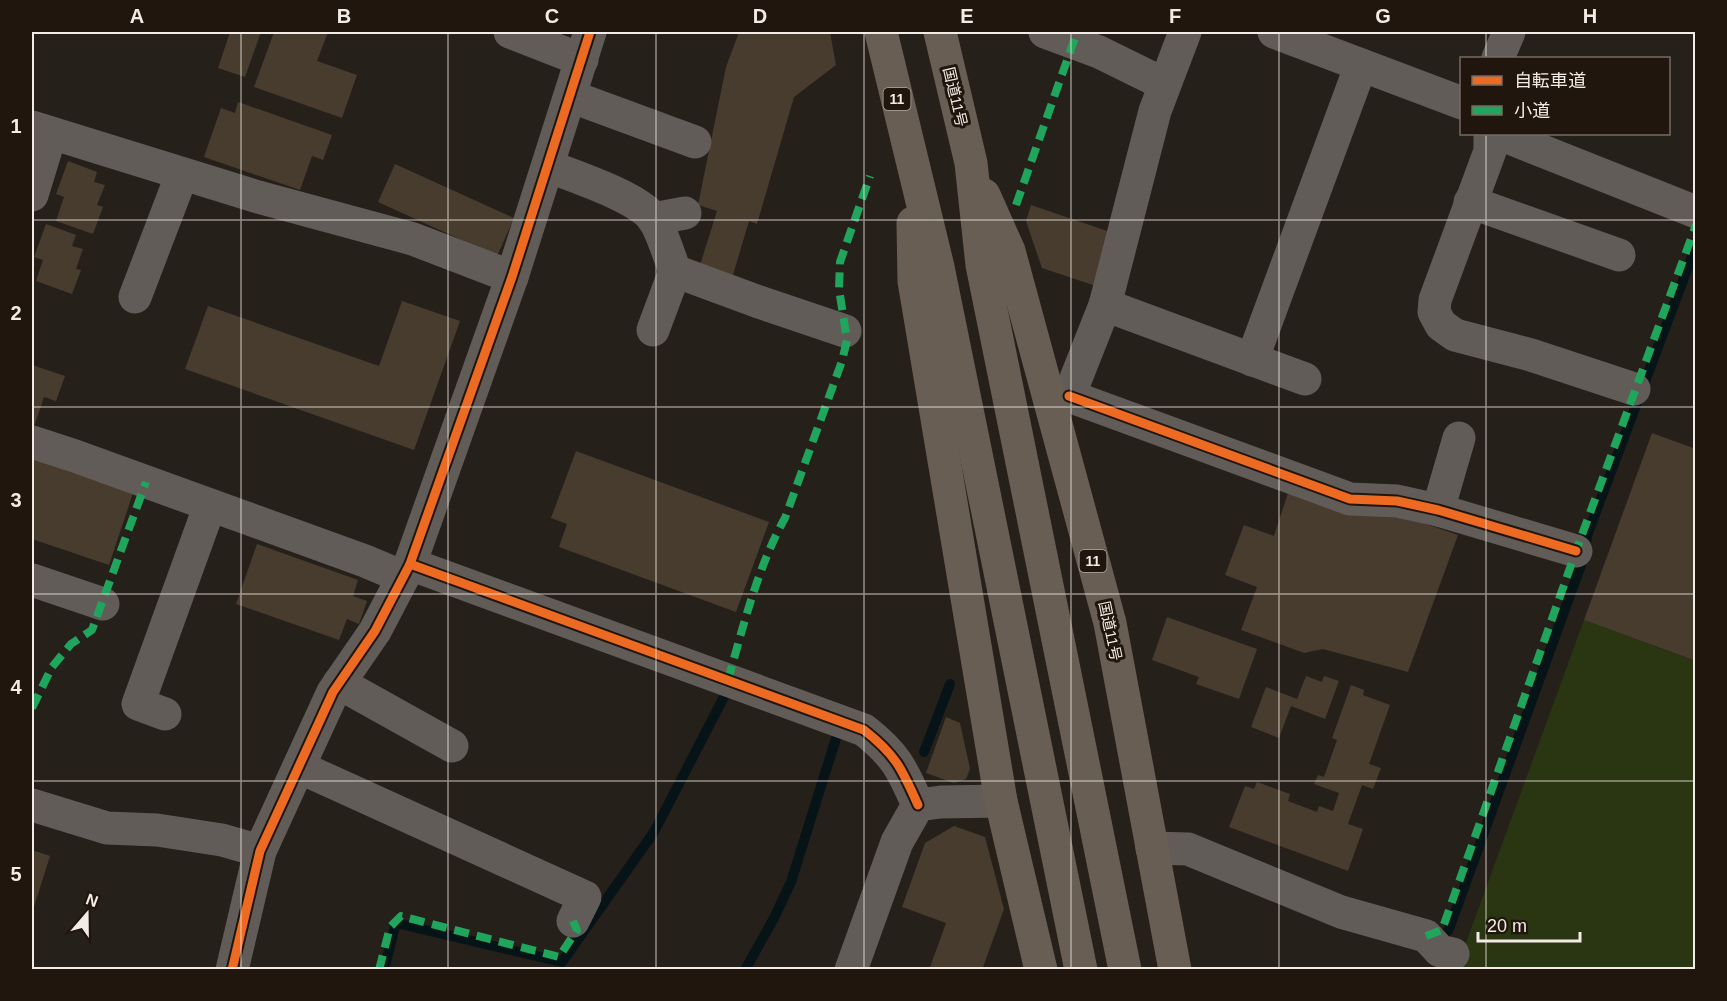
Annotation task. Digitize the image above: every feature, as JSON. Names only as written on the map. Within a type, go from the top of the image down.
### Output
[{"type":"highway","name":"11","points":[[881,32],[938,267],[1081,969]]},
{"type":"highway","name":"国道11号","points":[[940,32],[971,163],[982,265],[1125,969]]},
{"type":"highway","name":"国道11号","points":[[971,163],[1009,251],[1059,398],[1110,623],[1175,969]]},
{"type":"highway","name":"11","points":[[912,167],[914,281],[1001,801],[1041,969]]},
{"type":"street","points":[[232,969],[260,850],[333,692],[375,631],[407,571],[512,277],[586,46],[510,32]]},
{"type":"street","points":[[1046,32],[1099,52],[1164,84]]},
{"type":"street","points":[[1185,32],[1155,111],[1105,305],[1059,398],[1350,499],[1397,501],[1438,510],[1576,551]]},
{"type":"street","points":[[1274,32],[1460,104]]},
{"type":"street","points":[[1498,57],[1509,32]]},
{"type":"street","points":[[1252,360],[1361,65]]},
{"type":"street","points":[[570,96],[695,142]]},
{"type":"street","points":[[32,195],[41,130],[258,197],[413,239],[512,277]]},
{"type":"street","points":[[1491,135],[1490,151],[1435,300],[1434,312],[1441,325],[1455,335],[1531,355],[1634,390]]},
{"type":"street","points":[[1496,135],[1507,137],[1695,212]]},
{"type":"street","points":[[548,166],[642,207],[669,216],[675,271],[653,330]]},
{"type":"street","points":[[135,297],[182,174]]},
{"type":"street","points":[[1470,202],[1619,255]]},
{"type":"street","points":[[675,271],[845,331]]},
{"type":"street","points":[[1105,305],[1305,379]]},
{"type":"street","points":[[1438,510],[1459,438]]},
{"type":"street","points":[[32,442],[864,730],[886,747],[900,765],[918,805]]},
{"type":"street","points":[[165,714],[138,704],[210,505]]},
{"type":"street","points":[[32,580],[103,604]]},
{"type":"street","points":[[339,683],[452,746]]},
{"type":"street","points":[[299,767],[585,897],[573,921]]},
{"type":"street","points":[[918,805],[941,802],[1001,801]]},
{"type":"street","points":[[32,805],[107,828],[157,830],[222,840],[260,850]]},
{"type":"street","points":[[851,969],[897,842],[918,805]]},
{"type":"street","points":[[1152,848],[1188,849],[1341,912],[1426,936],[1440,951],[1453,954]]},
{"type":"green space","points":[[1584,620],[1695,661],[1695,969],[1456,970]]},
{"type":"building","points":[[230,32],[261,32],[245,77],[218,68]]},
{"type":"building","points":[[274,32],[328,32],[317,61],[357,75],[342,118],[254,87]]},
{"type":"building","points":[[739,32],[830,32],[836,65],[794,97],[757,224],[749,221],[733,275],[700,265],[717,211],[698,205],[726,67]]},
{"type":"building","points":[[238,102],[332,135],[323,160],[312,156],[300,190],[204,157],[221,108],[235,113]]},
{"type":"building","points":[[68,161],[97,172],[94,182],[105,185],[97,205],[103,207],[93,234],[56,221],[64,197],[56,194]]},
{"type":"building","points":[[395,164],[514,218],[497,256],[378,202]]},
{"type":"building","points":[[1031,205],[1113,233],[1096,286],[1042,268],[1026,221]]},
{"type":"building","points":[[46,224],[76,235],[72,246],[83,249],[76,269],[81,270],[72,294],[36,281],[43,260],[34,257]]},
{"type":"building","points":[[402,301],[460,321],[414,450],[185,369],[208,306],[379,366]]},
{"type":"building","points":[[32,365],[65,376],[56,401],[44,397],[32,433]]},
{"type":"building","points":[[1652,433],[1696,449],[1696,661],[1584,620]]},
{"type":"building","points":[[576,451],[769,522],[736,612],[559,547],[567,524],[551,518]]},
{"type":"building","points":[[32,458],[133,493],[109,565],[32,539]]},
{"type":"building","points":[[1288,493],[1394,513],[1458,535],[1408,672],[1323,649],[1304,653],[1241,630],[1257,587],[1225,575],[1244,525],[1274,536]]},
{"type":"building","points":[[257,544],[358,580],[353,596],[367,601],[359,624],[347,619],[339,640],[236,604]]},
{"type":"building","points":[[1167,617],[1257,649],[1239,699],[1196,684],[1199,677],[1152,660]]},
{"type":"building","points":[[1306,676],[1322,682],[1324,676],[1339,681],[1325,719],[1291,706],[1279,738],[1251,727],[1266,687],[1297,699]]},
{"type":"building","points":[[1351,685],[1364,690],[1363,695],[1390,705],[1369,764],[1381,768],[1373,789],[1362,785],[1348,824],[1363,829],[1348,871],[1229,827],[1245,786],[1254,789],[1257,782],[1290,794],[1288,801],[1317,812],[1319,806],[1333,811],[1339,793],[1314,784],[1318,775],[1324,777],[1337,740],[1332,738]]},
{"type":"building","points":[[946,717],[960,723],[970,769],[966,779],[954,783],[926,773]]},
{"type":"building","points":[[954,826],[985,837],[1004,909],[982,970],[929,970],[946,923],[902,907],[925,843]]},
{"type":"building","points":[[32,850],[50,856],[32,913]]},
{"type":"waterway","points":[[1444,935],[1449,929],[1581,565],[1588,533],[1696,246]]},
{"type":"waterway","points":[[924,752],[950,684]]},
{"type":"waterway","points":[[384,970],[396,923],[562,962],[654,832],[727,691],[734,694]]},
{"type":"waterway","points":[[745,970],[791,882],[838,732],[831,729]]},
{"type":"marked path","points":[[1016,205],[1077,32]]},
{"type":"marked path","points":[[728,680],[759,576],[785,518],[842,361],[847,340],[839,289],[840,262],[870,176]]},
{"type":"marked path","points":[[1426,936],[1442,930],[1576,551],[1696,225]]},
{"type":"marked path","points":[[32,708],[52,667],[71,644],[92,630],[146,482]]},
{"type":"marked path","points":[[379,970],[390,927],[401,916],[559,957],[577,930],[573,921]]},
{"type":"cycle path","points":[[232,970],[260,851],[333,692],[375,631],[410,564],[512,277],[590,32]]},
{"type":"cycle path","points":[[1069,396],[1350,499],[1397,501],[1438,510],[1576,551]]},
{"type":"cycle path","points":[[410,564],[864,730],[884,747],[897,763],[918,805]]}]
